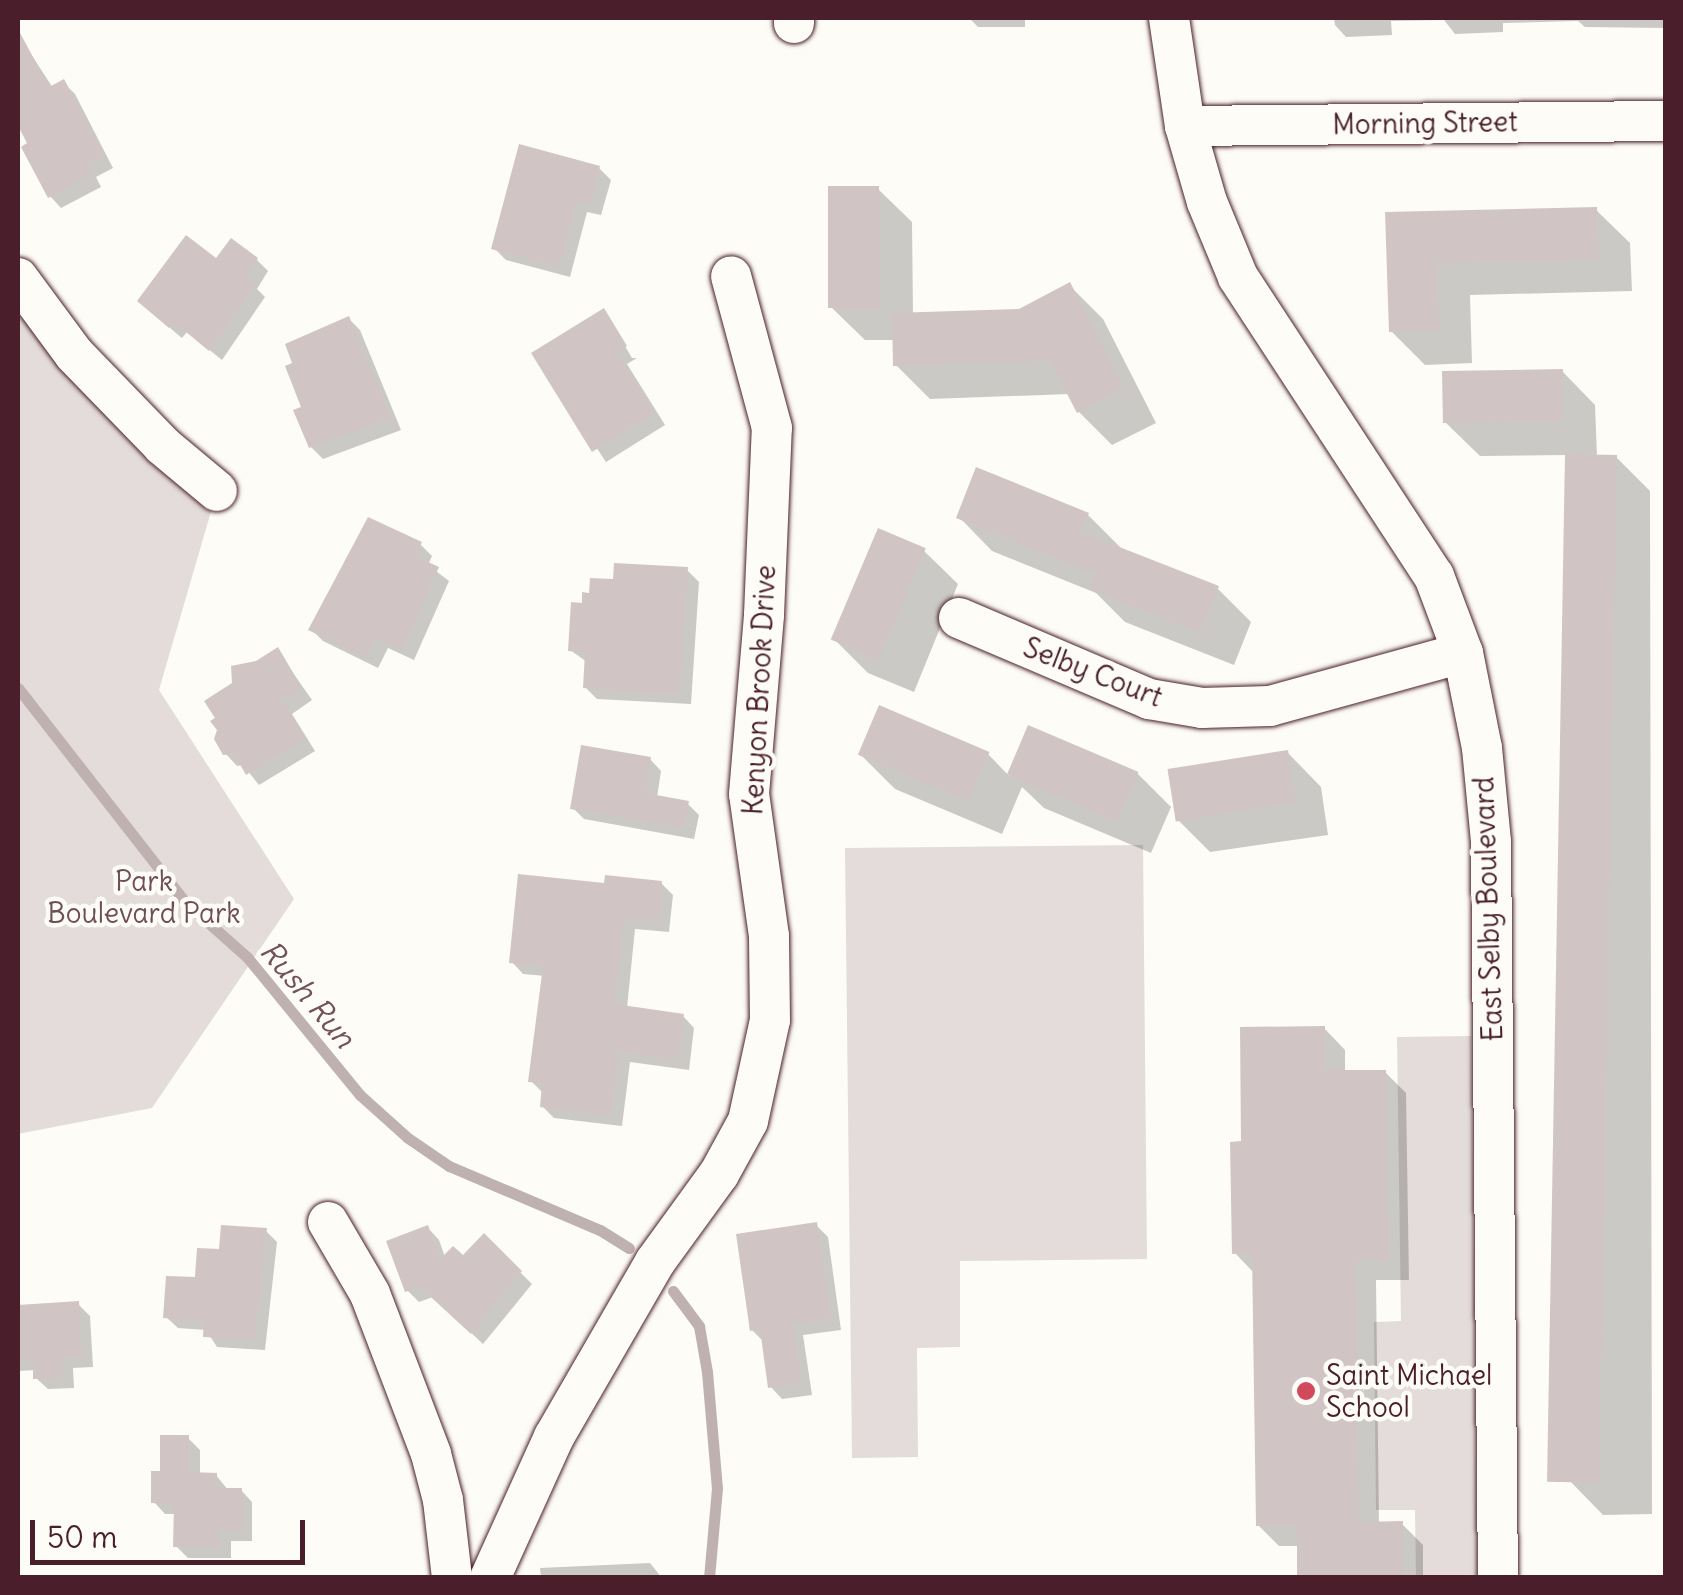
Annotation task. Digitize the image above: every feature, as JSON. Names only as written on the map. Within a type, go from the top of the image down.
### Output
[{"type":"street","name":"East Selby Boulevard","points":[[1169,18],[1186,126],[1206,202],[1238,276],[1434,576],[1463,653],[1482,748],[1491,842],[1498,1578]]},
{"type":"street","name":"Morning Street","points":[[1186,126],[1666,121]]},
{"type":"street","name":"Kenyon Brook Drive","points":[[490,1578],[554,1437],[655,1262],[719,1174],[748,1121],[770,1020],[769,936],[749,794],[764,614],[772,428],[731,276]]},
{"type":"street","points":[[18,278],[74,354],[163,446],[217,491]]},
{"type":"street","name":"Selby Court","points":[[959,618],[1149,700],[1202,708],[1270,706],[1463,653]]},
{"type":"street","points":[[328,1222],[370,1294],[431,1454],[443,1500],[452,1578]]},
{"type":"green space","name":"Park Boulevard Park","points":[[18,275],[217,491],[159,690],[294,899],[152,1108],[18,1134]]},
{"type":"green space","points":[[1143,845],[1147,1259],[960,1261],[960,1347],[917,1348],[918,1457],[852,1458],[845,848]]},
{"type":"green space","points":[[1471,1036],[1477,1577],[1416,1577],[1415,1510],[1376,1510],[1374,1322],[1401,1321],[1397,1037]]},
{"type":"building","points":[[18,29],[49,87],[64,79],[104,155],[86,165],[92,174],[48,198],[21,147],[27,143],[18,126]]},
{"type":"building","points":[[519,144],[600,166],[590,205],[576,202],[559,267],[491,249]]},
{"type":"building","points":[[828,186],[879,186],[879,308],[828,308]]},
{"type":"building","points":[[1597,207],[1599,259],[1437,263],[1439,331],[1389,332],[1385,212]]},
{"type":"building","points":[[186,235],[216,258],[231,238],[258,258],[246,277],[256,283],[209,351],[174,322],[169,328],[137,301]]},
{"type":"building","points":[[1070,282],[1124,388],[1077,413],[1050,361],[893,366],[892,313],[1019,309]]},
{"type":"building","points":[[604,308],[627,346],[617,352],[655,413],[592,452],[531,353]]},
{"type":"building","points":[[349,316],[391,418],[309,448],[293,410],[301,407],[285,366],[292,363],[285,344]]},
{"type":"building","points":[[1563,369],[1564,421],[1443,423],[1442,371]]},
{"type":"building","points":[[1565,454],[1617,455],[1599,1483],[1547,1482]]},
{"type":"building","points":[[976,467],[1089,513],[1081,532],[1219,586],[1200,633],[1089,589],[1095,574],[956,518]]},
{"type":"building","points":[[368,517],[422,542],[415,556],[439,567],[402,650],[376,638],[366,658],[308,630]]},
{"type":"building","points":[[878,528],[926,548],[879,660],[831,639]]},
{"type":"building","points":[[614,563],[688,567],[680,694],[583,688],[585,652],[568,651],[571,602],[582,603],[582,592],[589,593],[590,578],[613,579]]},
{"type":"building","points":[[278,647],[302,688],[282,701],[306,739],[246,775],[234,754],[223,755],[214,739],[217,730],[210,721],[215,718],[204,701],[232,683],[231,666],[256,661]]},
{"type":"building","points":[[879,705],[989,752],[968,802],[858,755]]},
{"type":"building","points":[[1028,725],[1138,772],[1117,822],[1007,775]]},
{"type":"building","points":[[581,745],[651,757],[645,793],[689,801],[683,828],[570,809]]},
{"type":"building","points":[[1288,750],[1296,802],[1176,821],[1168,769]]},
{"type":"building","points":[[518,874],[604,883],[605,875],[662,881],[658,922],[624,919],[615,1004],[684,1014],[678,1059],[619,1052],[611,1116],[540,1107],[542,1083],[528,1082],[543,966],[509,963]]},
{"type":"building","name":"Saint Michael School","points":[[1325,1026],[1325,1070],[1386,1070],[1389,1260],[1356,1260],[1359,1522],[1403,1521],[1403,1578],[1297,1578],[1297,1525],[1256,1526],[1252,1253],[1232,1254],[1230,1142],[1241,1141],[1240,1027]]},
{"type":"building","points":[[817,1222],[831,1319],[793,1324],[802,1383],[768,1388],[760,1329],[750,1331],[736,1234]]},
{"type":"building","points":[[221,1225],[267,1228],[254,1340],[203,1337],[204,1320],[163,1318],[166,1276],[195,1277],[197,1248],[219,1249]]},
{"type":"building","points":[[428,1225],[440,1259],[453,1246],[463,1255],[484,1233],[522,1271],[471,1334],[420,1287],[405,1292],[386,1241]]},
{"type":"building","points":[[79,1301],[82,1356],[62,1357],[63,1377],[33,1379],[33,1359],[18,1360],[18,1305]]},
{"type":"building","points":[[160,1435],[189,1435],[189,1472],[217,1473],[217,1488],[242,1488],[242,1530],[220,1530],[220,1547],[173,1547],[174,1504],[151,1503],[151,1471],[160,1471]]},
{"type":"waterway","name":"Rush Run","points":[[18,688],[185,902],[247,957],[360,1095],[408,1138],[449,1166],[600,1230],[629,1248]]},
{"type":"waterway","name":"Rush Run","points":[[673,1291],[699,1326],[707,1372],[717,1488],[709,1578]]},
{"type":"place","name":"Saint Michael School","points":[[1306,1391]]}]
